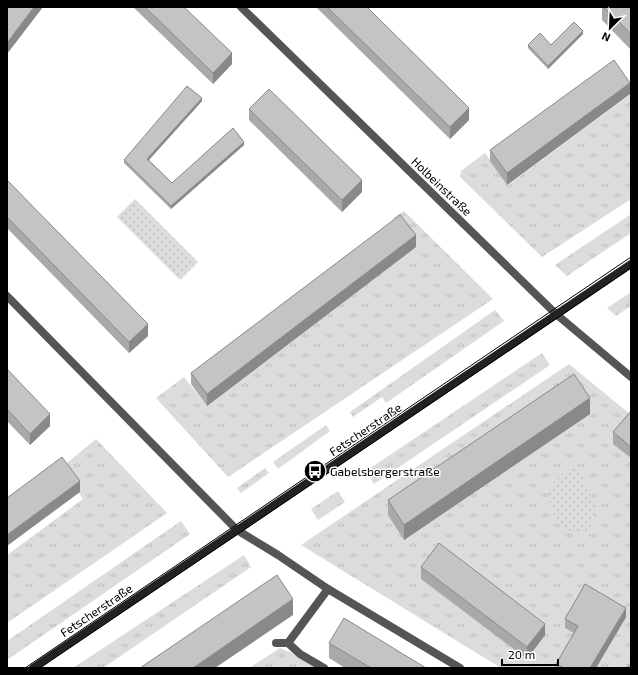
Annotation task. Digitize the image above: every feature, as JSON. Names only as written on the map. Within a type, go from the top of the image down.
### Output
[{"type":"main road","name":"Fetscherstraße","points":[[32,668],[631,264]]},
{"type":"street","name":"Holbeinstraße","points":[[241,7],[556,314],[631,377]]},
{"type":"street","points":[[7,296],[237,530],[278,554],[328,589],[460,668]]},
{"type":"street","points":[[288,643],[328,589]]},
{"type":"street","points":[[276,643],[288,643],[300,654],[324,668]]},
{"type":"green space","points":[[631,94],[631,199],[542,257],[460,177],[461,171],[485,153],[508,185]]},
{"type":"green space","points":[[135,199],[198,262],[180,280],[117,217]]},
{"type":"green space","points":[[404,211],[493,299],[228,477],[156,398],[184,377],[207,406],[416,247],[393,218]]},
{"type":"green space","points":[[631,214],[631,233],[567,276],[555,265]]},
{"type":"green space","points":[[631,292],[631,306],[616,316],[607,308]]},
{"type":"green space","points":[[495,310],[504,321],[386,403],[382,397],[353,417],[350,412]]},
{"type":"green space","points":[[542,353],[550,365],[374,484],[366,471]]},
{"type":"green space","points":[[569,364],[631,415],[631,668],[501,668],[301,545]]},
{"type":"green space","points":[[326,425],[330,431],[278,469],[273,462]]},
{"type":"green space","points":[[96,439],[167,513],[7,623],[7,555],[83,499],[62,467]]},
{"type":"green space","points":[[572,467],[584,473],[586,489],[596,507],[595,518],[590,527],[579,533],[573,532],[562,525],[553,512],[549,498],[549,492],[552,485],[562,474]]},
{"type":"green space","points":[[265,468],[269,473],[241,493],[237,488]]},
{"type":"green space","points":[[338,491],[345,502],[318,520],[311,509]]},
{"type":"green space","points":[[181,521],[190,534],[7,660],[7,641]]},
{"type":"green space","points":[[244,555],[251,567],[103,668],[73,668]]},
{"type":"green space","points":[[280,648],[292,653],[316,668],[249,668]]},
{"type":"building","points":[[7,7],[34,7],[7,43]]},
{"type":"building","points":[[145,7],[184,7],[232,53],[213,73]]},
{"type":"building","points":[[327,7],[367,7],[469,108],[450,127]]},
{"type":"building","points":[[604,7],[631,7],[631,34]]},
{"type":"building","points":[[574,22],[583,31],[548,66],[528,45],[540,33],[551,45]]},
{"type":"building","points":[[614,60],[630,83],[507,173],[490,150]]},
{"type":"building","points":[[187,86],[202,98],[147,159],[172,183],[233,128],[244,142],[171,206],[124,160]]},
{"type":"building","points":[[269,89],[362,180],[342,200],[249,109]]},
{"type":"building","points":[[7,180],[148,324],[129,342],[7,217]]},
{"type":"building","points":[[400,215],[416,235],[207,394],[191,373]]},
{"type":"building","points":[[7,369],[50,414],[30,434],[7,409]]},
{"type":"building","points":[[574,374],[590,398],[404,525],[388,500]]},
{"type":"building","points":[[631,411],[631,447],[613,432]]},
{"type":"building","points":[[62,457],[80,481],[7,535],[7,498]]},
{"type":"building","points":[[439,543],[545,624],[527,647],[421,567]]},
{"type":"building","points":[[277,575],[293,599],[193,668],[140,668]]},
{"type":"building","points":[[585,584],[626,608],[590,668],[564,668],[556,664],[578,626],[565,619]]},
{"type":"building","points":[[344,618],[426,668],[371,668],[329,643]]},
{"type":"tram line","points":[[25,668],[631,257]]},
{"type":"tram line","points":[[40,668],[631,268]]},
{"type":"place","name":"Gabelsbergerstraße","points":[[315,471]]}]
